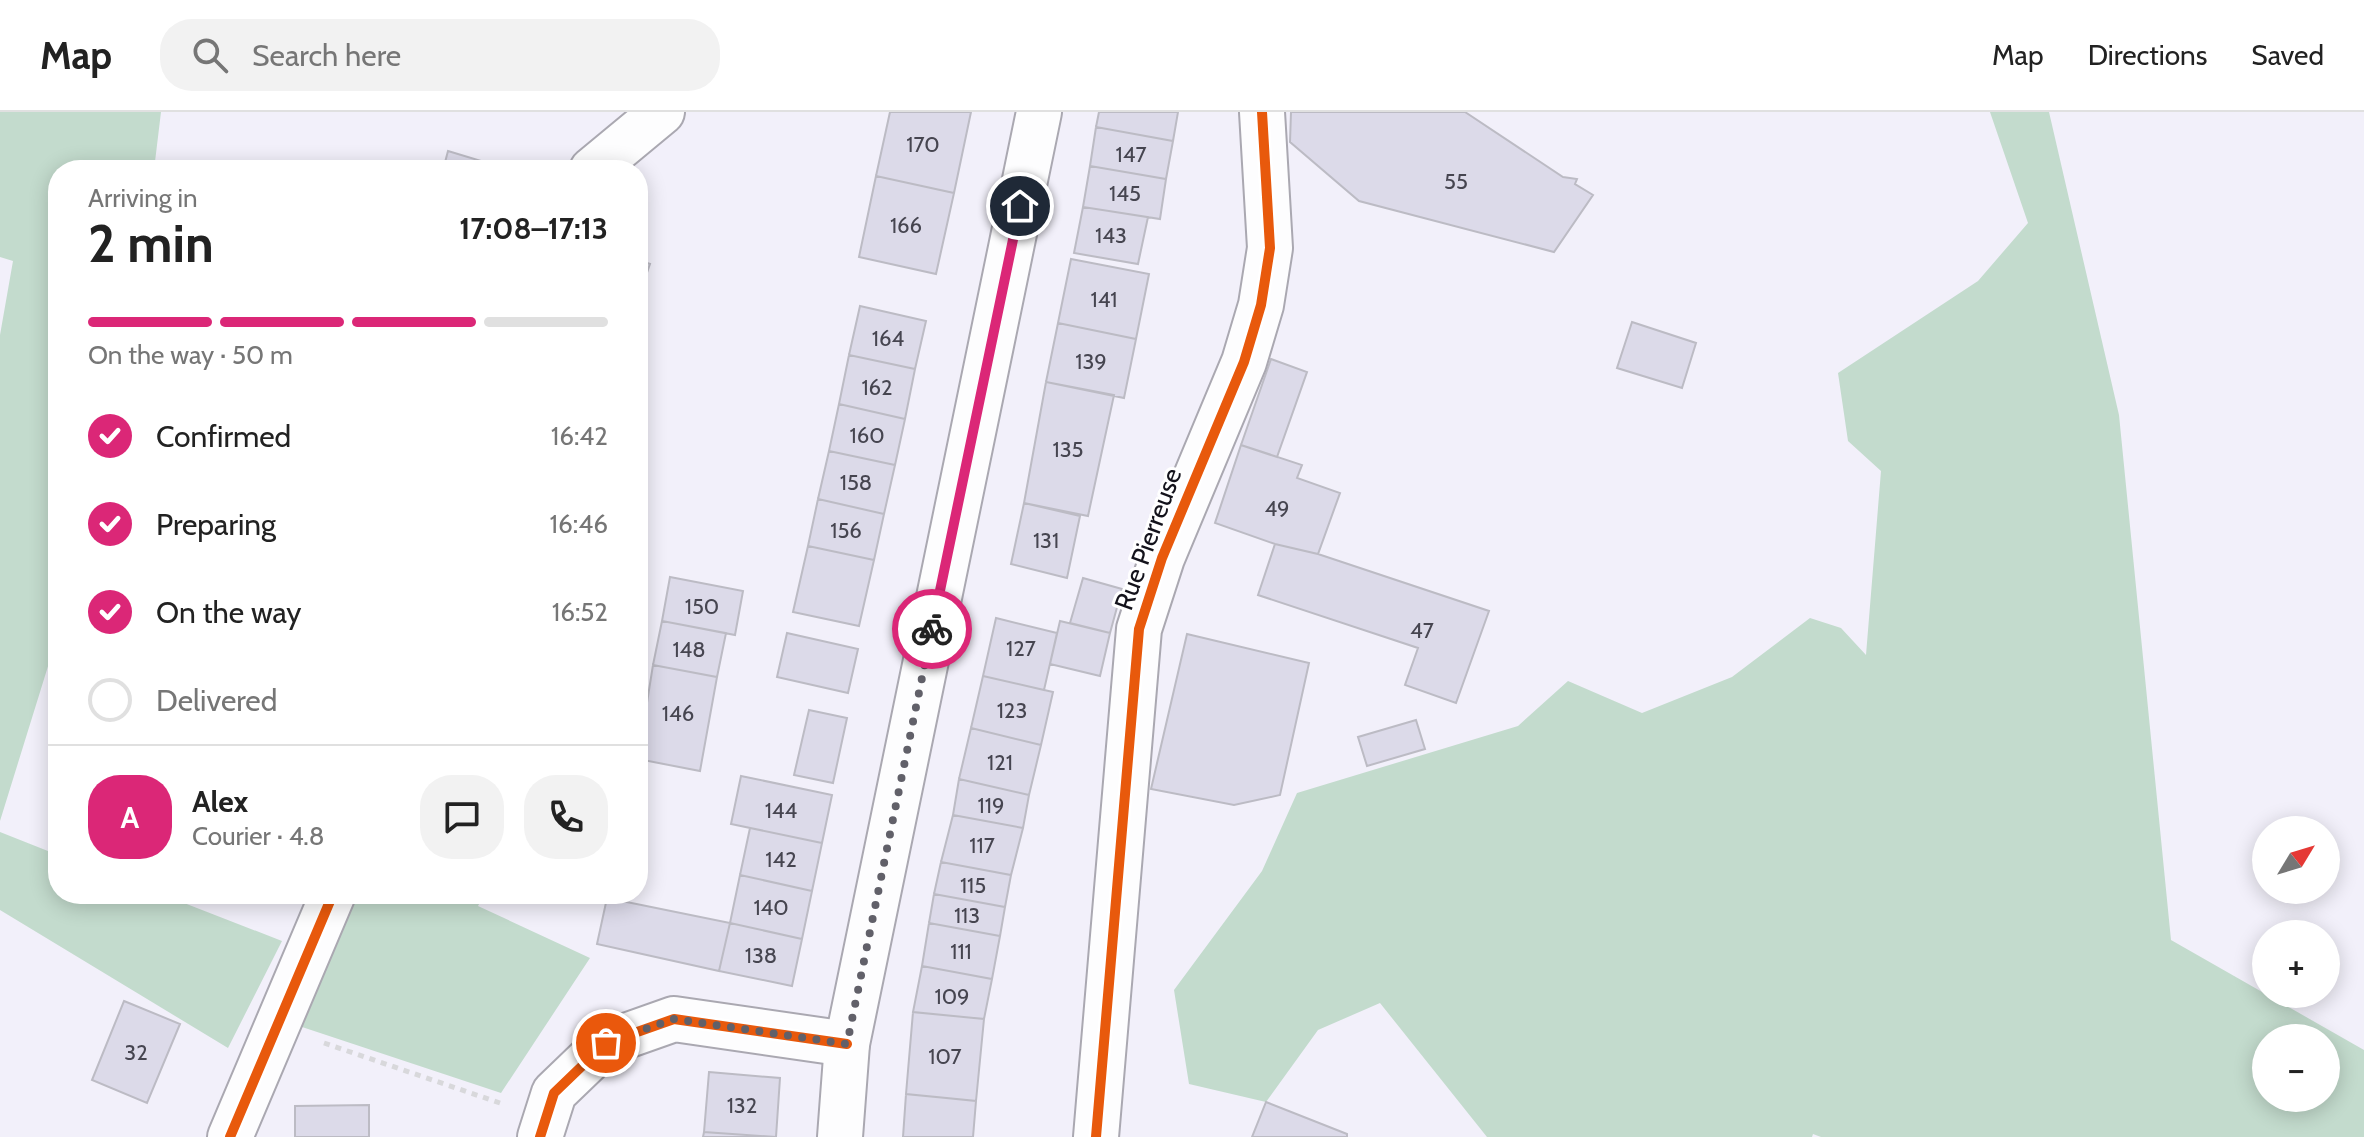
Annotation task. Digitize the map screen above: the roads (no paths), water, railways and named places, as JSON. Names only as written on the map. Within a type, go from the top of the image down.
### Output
[{"type":"street","points":[[604,160],[662,112]]},
{"type":"street","points":[[840,1137],[847,1044],[1039,112]]},
{"type":"street","name":"Rue Pierreuse","points":[[1096,1137],[1139,629],[1172,532],[1244,362],[1261,305],[1270,248],[1262,112]]},
{"type":"street","points":[[230,1137],[329,904]]},
{"type":"street","points":[[543,1128],[554,1093],[606,1043],[674,1019],[847,1044]]}]
